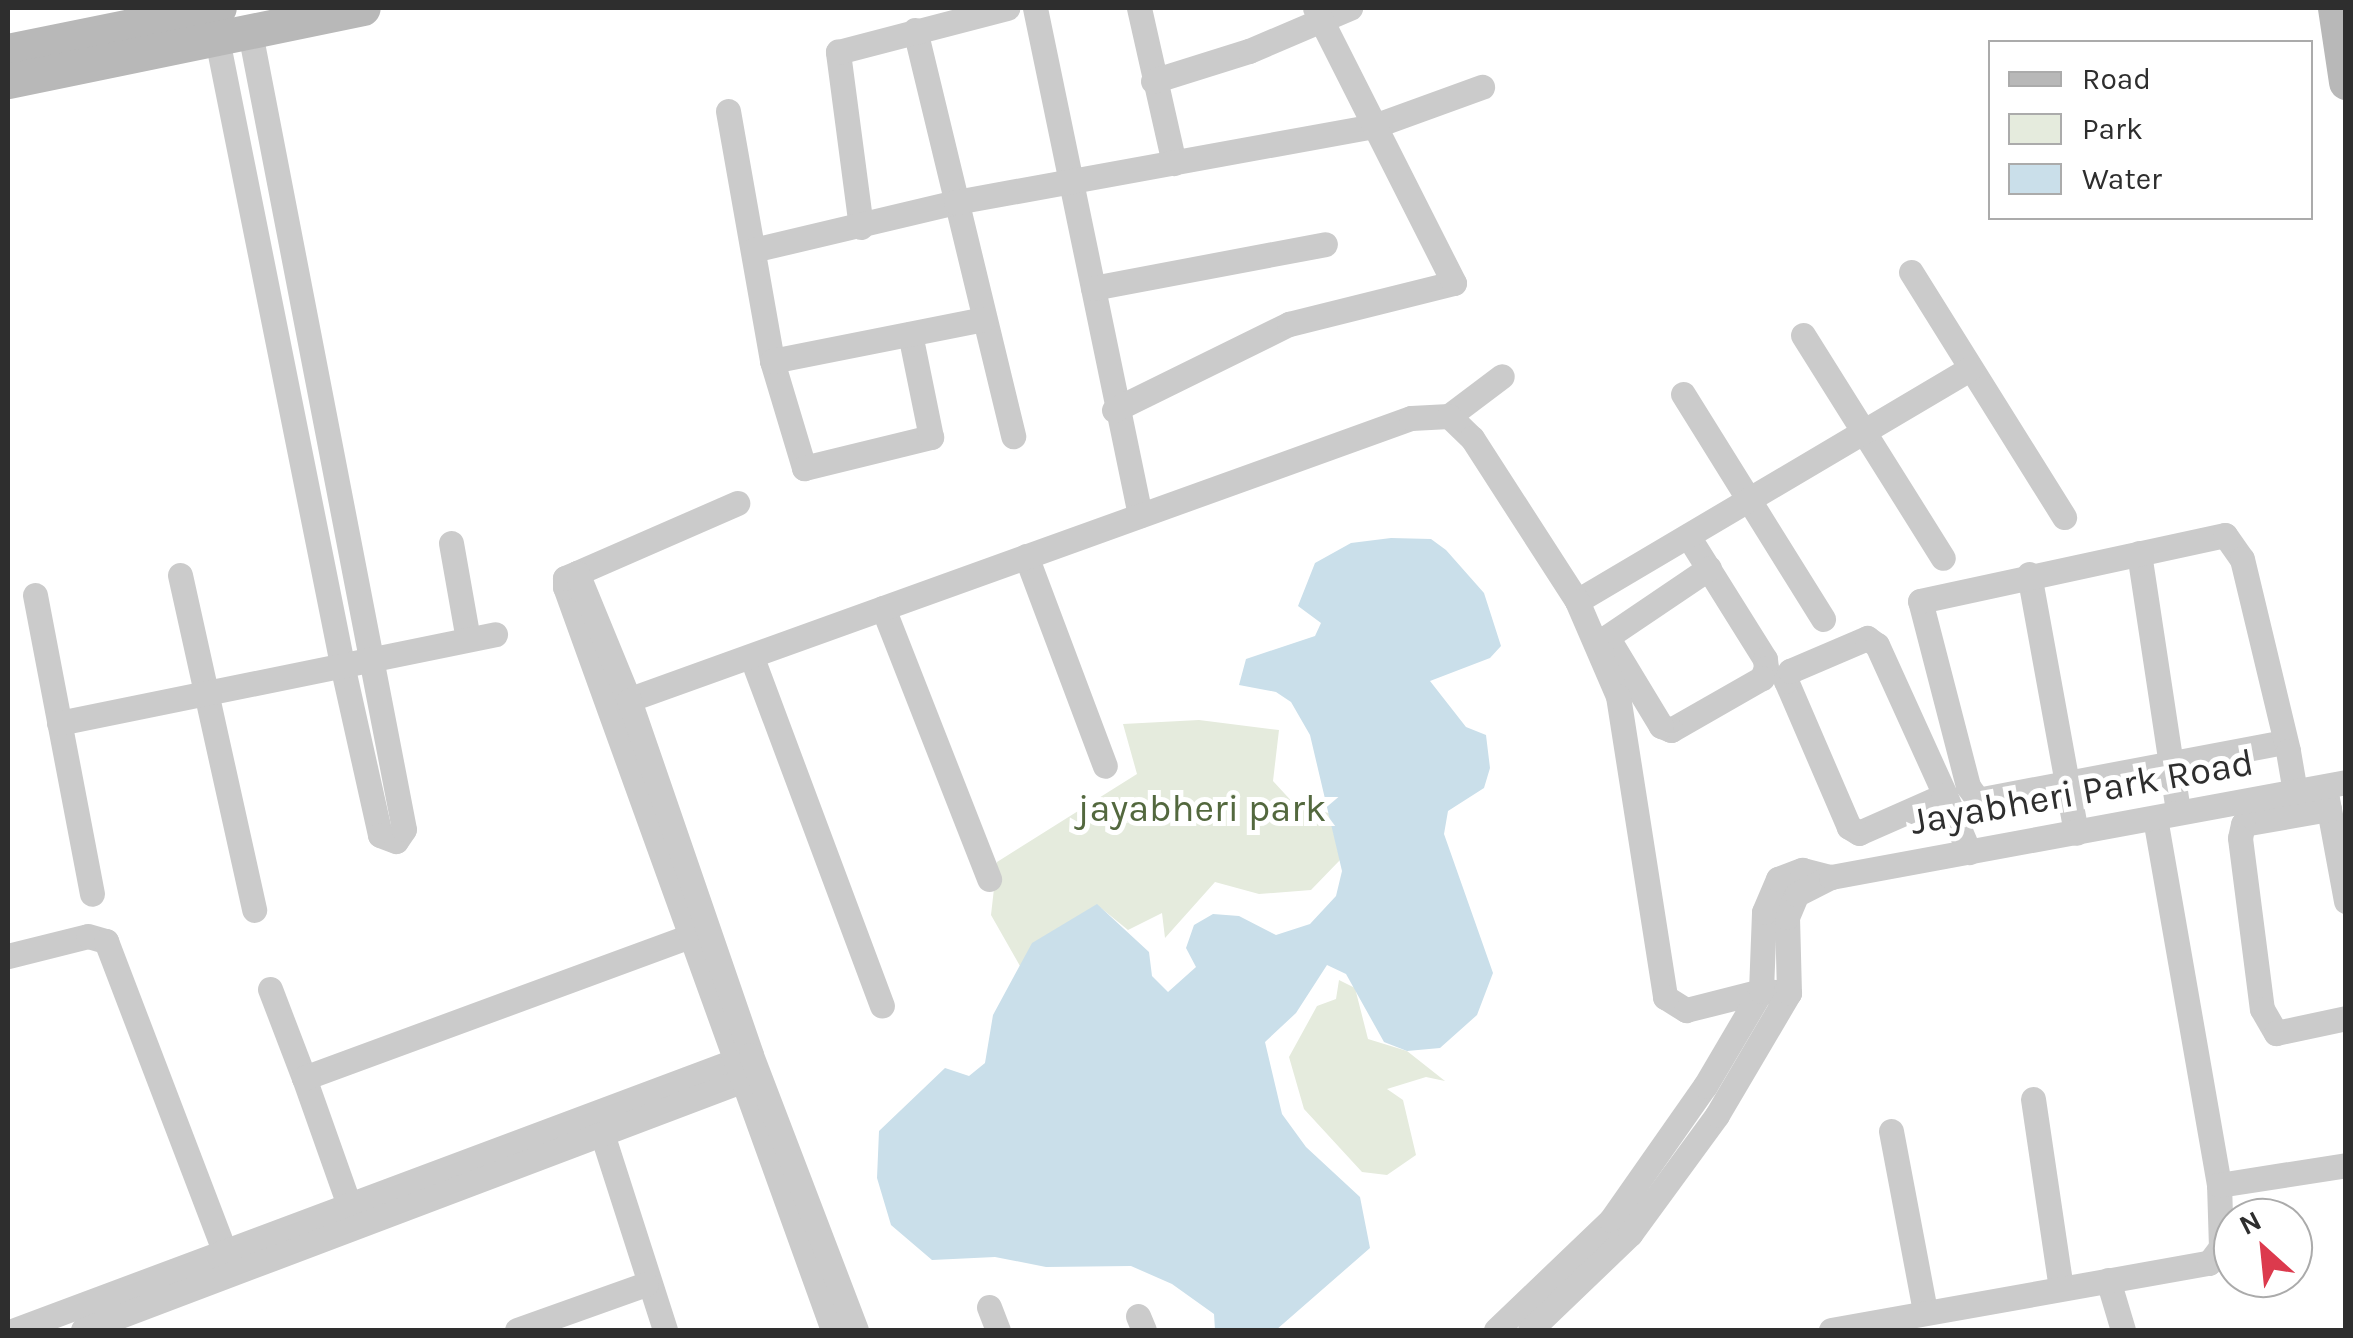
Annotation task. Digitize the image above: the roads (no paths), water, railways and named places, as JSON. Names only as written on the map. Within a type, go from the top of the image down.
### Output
[{"type":"main road","points":[[8,51],[363,8]]},
{"type":"main road","points":[[2336,8],[2346,82]]},
{"type":"main road","points":[[8,81],[229,26]]},
{"type":"street","points":[[862,227],[835,56],[843,47],[1007,8]]},
{"type":"street","points":[[1035,8],[1074,182],[1114,410],[1140,516]]},
{"type":"street","points":[[1139,8],[1174,162]]},
{"type":"street","points":[[1153,81],[1318,14],[1350,8]]},
{"type":"street","points":[[1114,410],[1289,324],[1454,283],[1318,14]]},
{"type":"street","points":[[229,26],[296,248],[404,829],[396,841],[380,835],[343,669],[261,256],[229,26]]},
{"type":"street","points":[[915,30],[1013,436]]},
{"type":"street","points":[[753,250],[956,202],[1374,126],[1482,87]]},
{"type":"street","points":[[728,111],[772,362],[793,449],[804,468],[814,470],[931,436],[910,334]]},
{"type":"street","points":[[1093,288],[1325,244]]},
{"type":"street","points":[[261,256],[296,248]]},
{"type":"street","points":[[1911,272],[2064,517]]},
{"type":"street","points":[[772,362],[984,320]]},
{"type":"street","points":[[1803,334],[1942,558]]},
{"type":"street","points":[[1577,601],[1969,369]]},
{"type":"street","points":[[620,703],[1411,418],[1449,416],[1502,376]]},
{"type":"street","points":[[1683,394],[1822,619]]},
{"type":"street","points":[[1449,416],[1472,438],[1577,601],[1616,671],[1661,726],[1671,730],[1762,678],[1766,659],[1688,536]]},
{"type":"street","points":[[737,503],[565,578],[564,587],[620,703],[747,1067],[832,1330]]},
{"type":"street","points":[[312,514],[344,510]]},
{"type":"street","points":[[2284,742],[1990,800],[1971,794],[1919,610],[1924,598],[2224,535],[2235,542],[2284,742],[2294,792]]},
{"type":"street","points":[[451,543],[468,639]]},
{"type":"street","points":[[1831,1330],[2218,1257],[2219,1185],[2166,815],[2174,762],[2138,553]]},
{"type":"street","points":[[1026,556],[1105,766]]},
{"type":"street","points":[[1709,568],[1611,630],[1608,644],[1628,743],[1665,997],[1686,1010],[1762,990],[1789,993]]},
{"type":"street","points":[[2029,574],[2076,834]]},
{"type":"street","points":[[180,575],[254,910]]},
{"type":"street","points":[[36,595],[92,894]]},
{"type":"street","points":[[884,608],[988,880]]},
{"type":"street","points":[[59,723],[343,669],[496,634]]},
{"type":"street","points":[[1945,796],[1859,833],[1849,827],[1786,681],[1790,671],[1866,638],[1877,646],[1945,796],[1970,852]]},
{"type":"street","points":[[752,658],[882,1005]]},
{"type":"street","name":"Jayabheri Park Road","points":[[1530,1330],[1641,1220],[1717,1115],[1789,993],[1790,902],[1831,877],[2294,792],[2333,793]]},
{"type":"street","points":[[2346,901],[2333,793],[2242,824],[2240,838],[2262,1010],[2276,1033],[2346,1018]]},
{"type":"street","name":"Jayabheri Park Road","points":[[1496,1330],[1611,1220],[1706,1086],[1762,990],[1768,891],[1778,878],[1802,870],[1831,877]]},
{"type":"street","points":[[304,1078],[699,933]]},
{"type":"street","points":[[8,956],[88,936],[106,940],[234,1277]]},
{"type":"street","points":[[270,989],[353,1217]]},
{"type":"street","points":[[84,1330],[234,1277],[353,1217],[747,1067]]},
{"type":"street","points":[[747,1067],[856,1330]]},
{"type":"street","points":[[2033,1099],[2062,1288]]},
{"type":"street","points":[[599,1125],[646,1284],[665,1330]]},
{"type":"street","points":[[1891,1131],[1925,1311]]},
{"type":"street","points":[[2219,1185],[2346,1166]]},
{"type":"street","points":[[28,1328],[224,1249],[353,1217]]},
{"type":"street","points":[[2108,1280],[2122,1330]]},
{"type":"street","points":[[517,1330],[646,1284]]},
{"type":"water","points":[[1431,539],[1446,550],[1484,593],[1501,646],[1490,658],[1430,681],[1466,727],[1486,735],[1490,768],[1484,788],[1448,811],[1444,834],[1493,973],[1477,1015],[1440,1048],[1407,1051],[1384,1042],[1346,974],[1327,965],[1296,1013],[1265,1042],[1282,1114],[1306,1147],[1360,1197],[1370,1248],[1276,1330],[1215,1330],[1214,1314],[1172,1284],[1131,1266],[1046,1267],[995,1257],[932,1260],[891,1225],[877,1178],[879,1131],[945,1068],[969,1076],[985,1063],[993,1015],[1032,943],[1097,904],[1149,952],[1152,976],[1168,992],[1196,967],[1186,948],[1194,925],[1213,914],[1239,916],[1276,935],[1310,924],[1336,896],[1342,871],[1310,735],[1291,702],[1276,692],[1239,685],[1246,659],[1315,636],[1321,623],[1298,606],[1315,563],[1351,543]]},
{"type":"park label","name":"jayabheri park","points":[[1202,809]]}]
